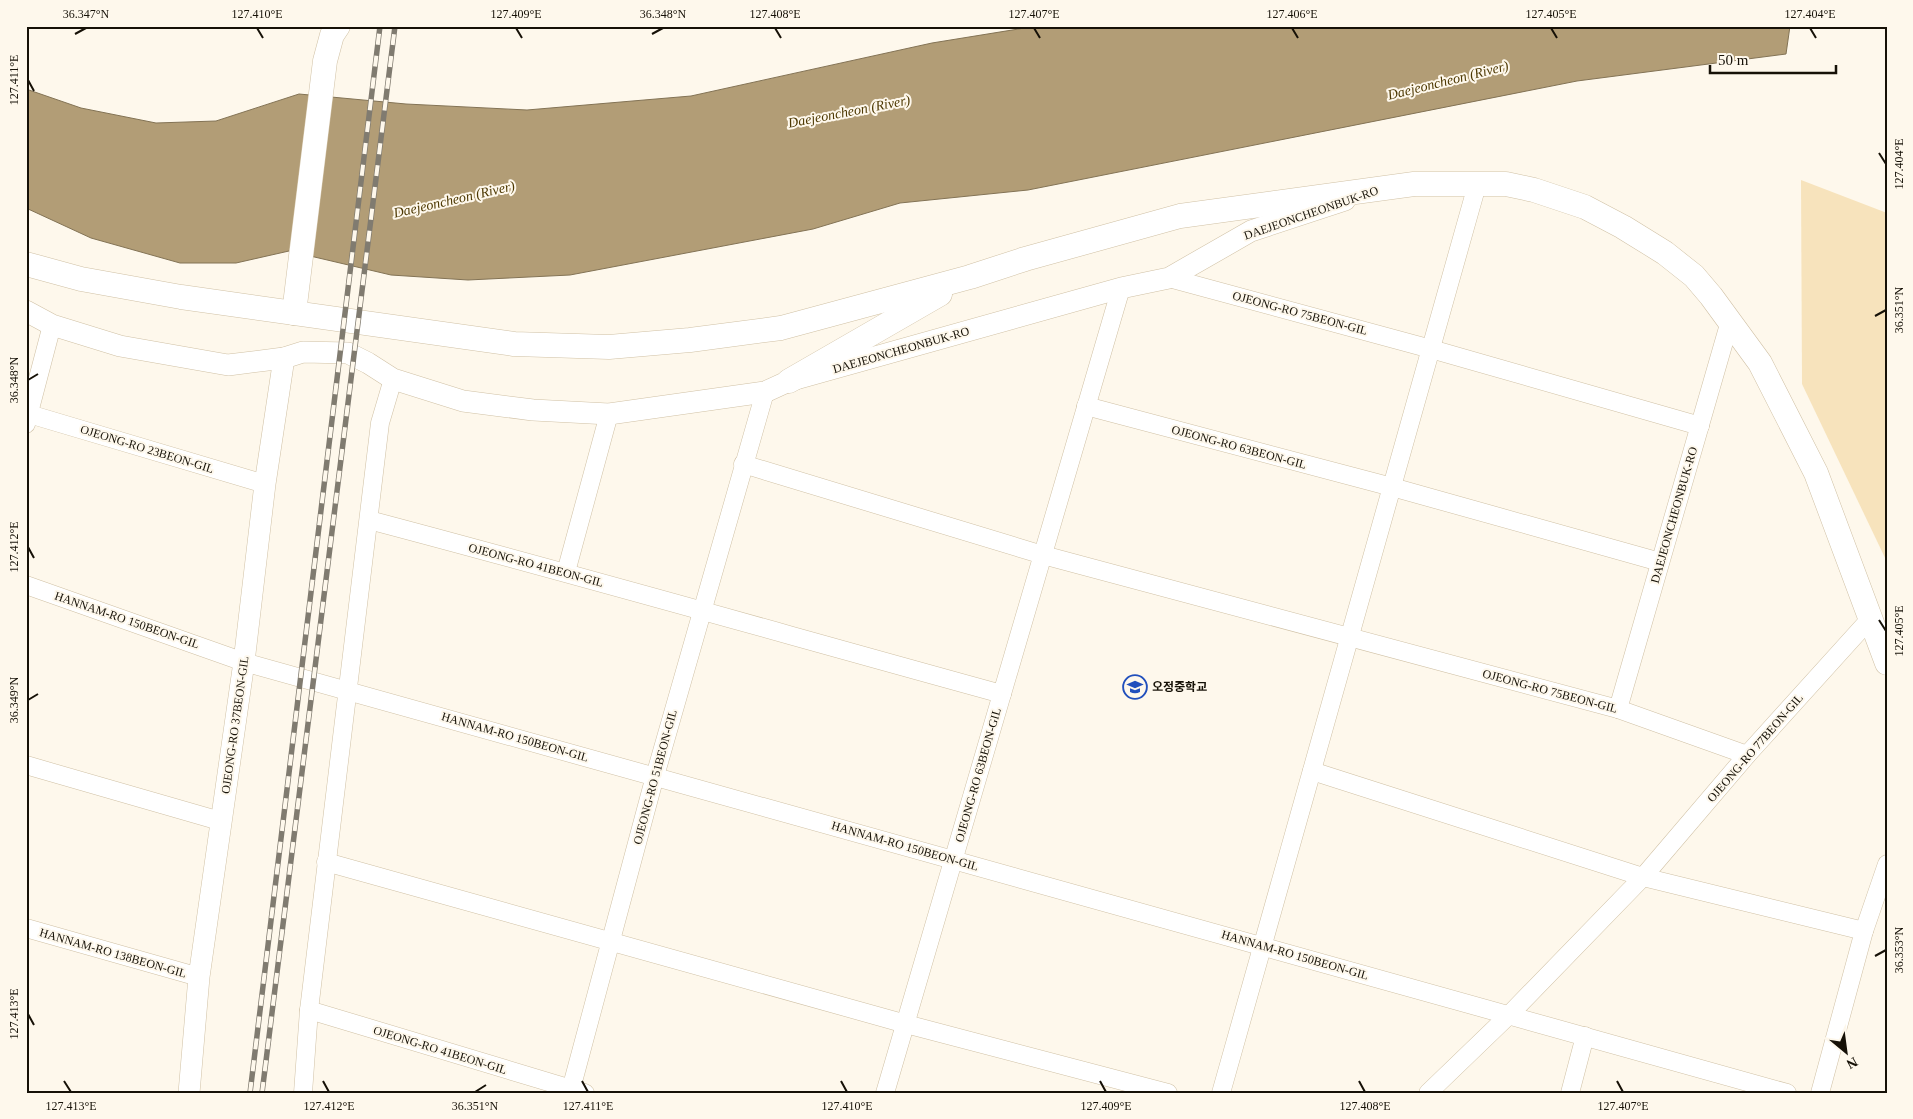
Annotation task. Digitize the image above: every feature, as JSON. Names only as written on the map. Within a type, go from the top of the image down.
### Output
[{"type":"main road","points":[[294,313],[299,260],[325,61],[332,35],[338,26]]},
{"type":"main road","name":"DAEJEONCHEONBUK-RO","points":[[1380,188],[1414,184],[1477,186],[1506,184],[1534,190],[1585,207],[1665,253],[1694,276],[1730,321],[1760,364],[1816,473],[1869,620],[1887,663]]},
{"type":"main road","points":[[26,264],[81,279],[182,297],[294,313],[514,344],[609,347],[690,340],[782,328],[970,277],[1180,216],[1380,188]]},
{"type":"main road","points":[[26,275],[94,291],[182,297]]},
{"type":"main road","points":[[789,381],[970,277]]},
{"type":"street","points":[[1221,1093],[1477,186]]},
{"type":"street","name":"DAEJEONCHEONBUK-RO","points":[[26,311],[52,326],[120,346],[228,365],[284,358],[302,352],[348,353],[393,379],[463,401],[533,410],[609,414],[765,392],[789,381],[1121,288],[1169,278],[1251,231],[1380,188]]},
{"type":"street","name":"OJEONG-RO 75BEON-GIL","points":[[1169,278],[1431,349],[1700,426]]},
{"type":"street","name":"OJEONG-RO 63BEON-GIL","points":[[886,1093],[1121,288]]},
{"type":"street","name":"DAEJEONCHEONBUK-RO","points":[[1618,710],[1730,321]]},
{"type":"street","name":"OJEONG-RO 23BEON-GIL","points":[[52,326],[28,420],[265,484]]},
{"type":"street","name":"OJEONG-RO 37BEON-GIL","points":[[189,1093],[199,977],[244,662],[265,484],[284,358]]},
{"type":"street","points":[[303,1093],[309,1010],[346,690],[380,423],[393,379]]},
{"type":"street","name":"OJEONG-RO 51BEON-GIL","points":[[575,1092],[610,943],[655,776],[765,392]]},
{"type":"street","name":"OJEONG-RO 63BEON-GIL","points":[[1086,406],[1392,487]]},
{"type":"street","points":[[566,572],[609,414]]},
{"type":"street","points":[[743,464],[1042,555],[1350,637]]},
{"type":"street","points":[[1392,487],[1660,562]]},
{"type":"street","name":"OJEONG-RO 41BEON-GIL","points":[[369,520],[566,572],[701,612]]},
{"type":"street","name":"HANNAM-RO 150BEON-GIL","points":[[26,585],[244,662],[1787,1093]]},
{"type":"street","points":[[701,612],[1002,694]]},
{"type":"street","name":"OJEONG-RO 77BEON-GIL","points":[[1428,1093],[1509,1015],[1643,877],[1748,755],[1869,620]]},
{"type":"street","name":"OJEONG-RO 75BEON-GIL","points":[[1350,637],[1618,710],[1748,755]]},
{"type":"street","points":[[26,765],[220,821]]},
{"type":"street","points":[[1312,771],[1643,877],[1864,931]]},
{"type":"street","points":[[326,862],[610,943],[1168,1093]]},
{"type":"street","points":[[1820,1093],[1864,931],[1887,864]]},
{"type":"street","name":"HANNAM-RO 138BEON-GIL","points":[[26,928],[199,977]]},
{"type":"street","name":"OJEONG-RO 41BEON-GIL","points":[[309,1010],[575,1092]]},
{"type":"street","points":[[1570,1093],[1585,1036]]},
{"type":"shaded area","points":[[1801,180],[1887,213],[1887,562],[1802,384]]},
{"type":"water","name":"Daejeoncheon (River)","points":[[1037,26],[1790,26],[1786,54],[1577,81],[1028,190],[900,203],[813,229],[570,275],[468,280],[391,275],[289,251],[236,263],[180,263],[91,238],[26,208],[26,89],[81,108],[156,123],[216,121],[299,94],[406,104],[527,110],[691,96],[932,43]]},
{"type":"railway","points":[[250,1093],[380,26]]},
{"type":"railway","points":[[262,1093],[395,26]]},
{"type":"place","name":"오정중학교","points":[[1135,687]]}]
